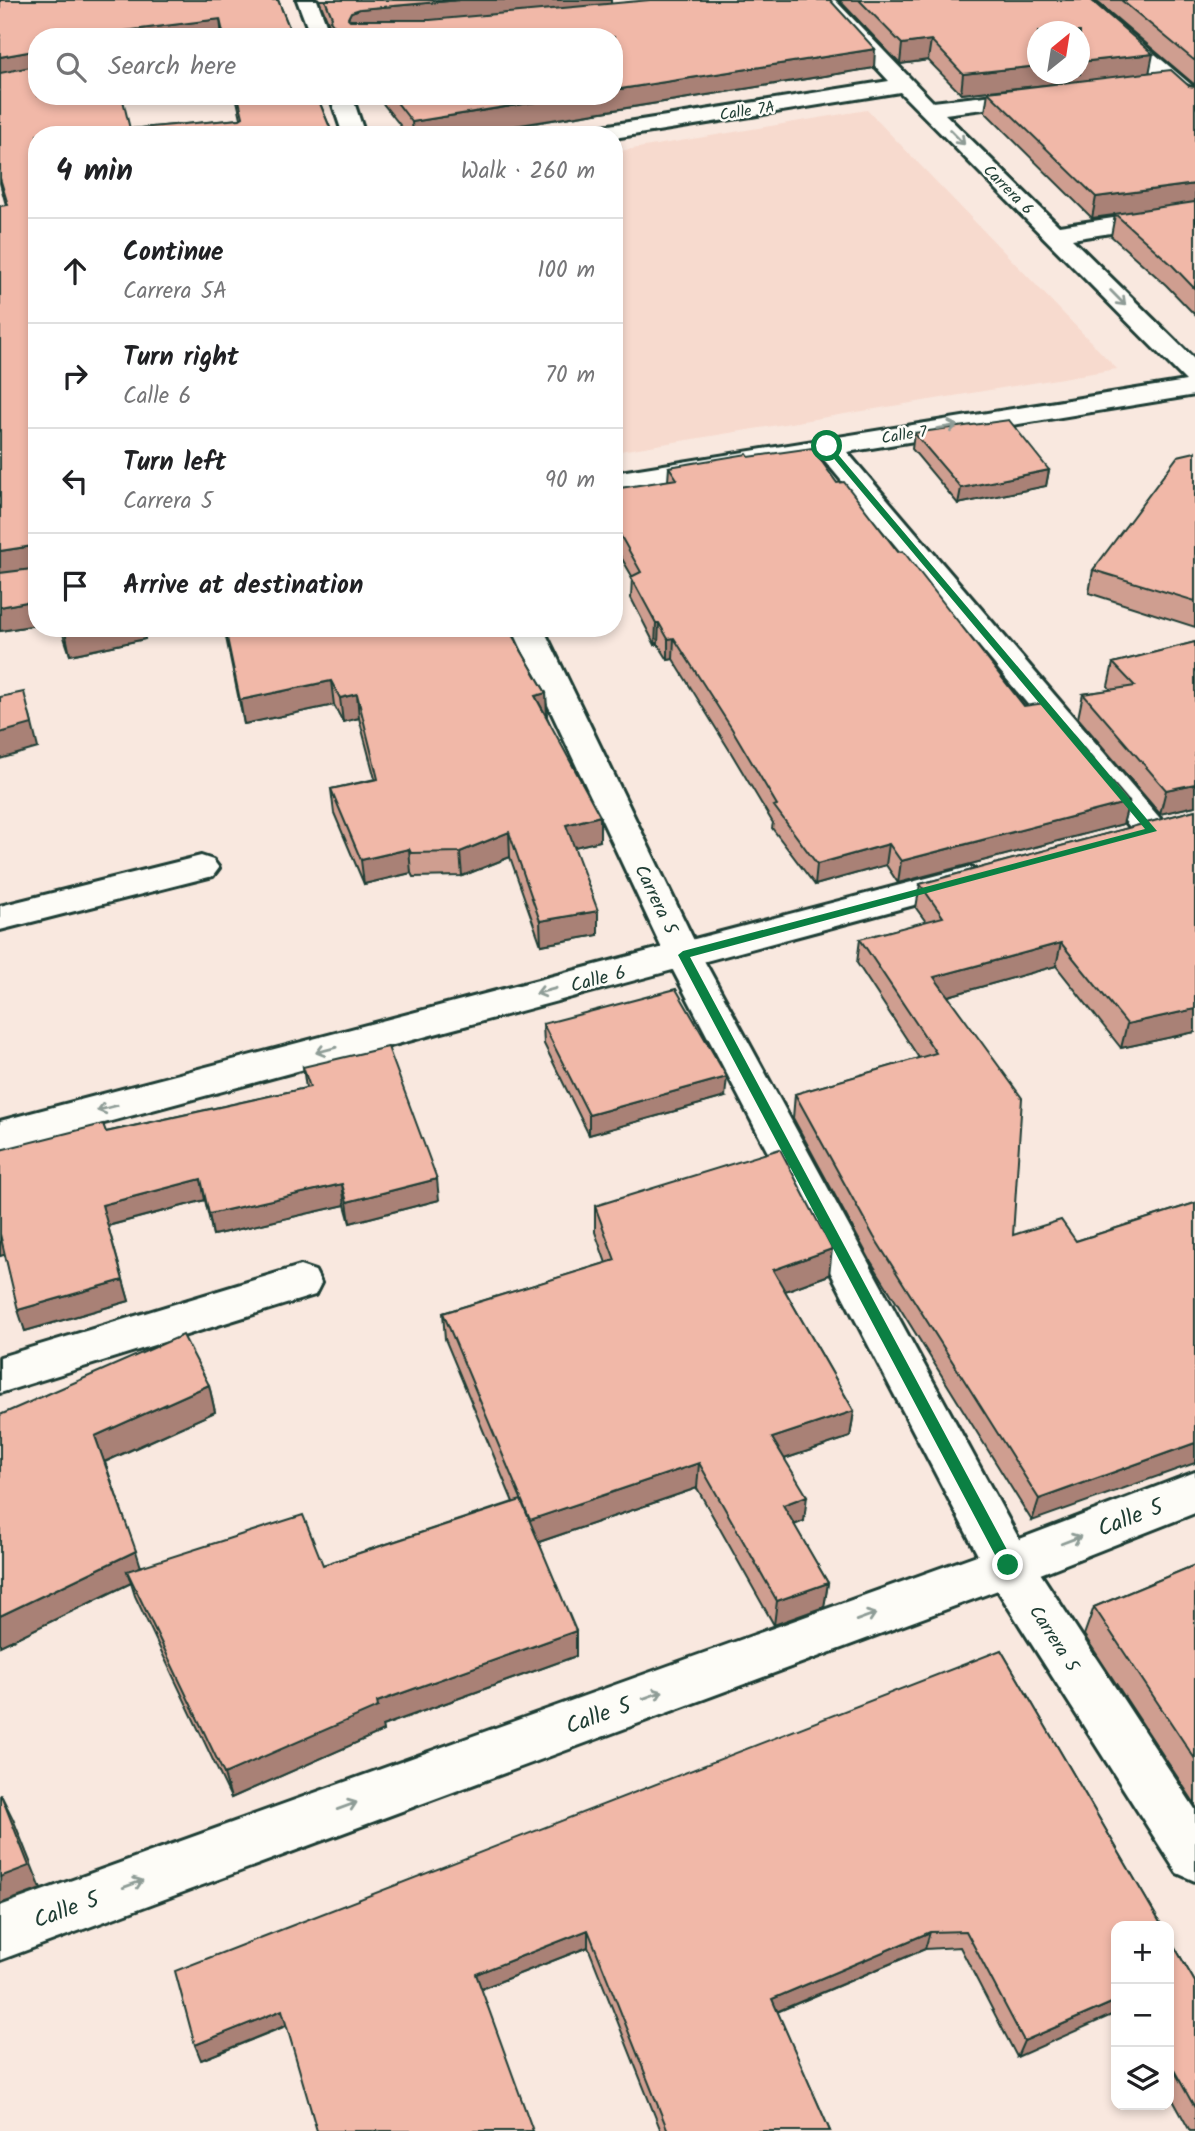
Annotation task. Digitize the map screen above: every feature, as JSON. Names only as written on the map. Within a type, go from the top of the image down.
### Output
[{"type":"street","points":[[307,0],[318,28]]},
{"type":"street","name":"Carrera 6","points":[[824,0],[928,109],[1195,375]]},
{"type":"street","points":[[1079,0],[1195,99]]},
{"type":"street","points":[[1146,83],[1173,80]]},
{"type":"street","name":"Calle 7A","points":[[623,130],[905,85]]},
{"type":"street","points":[[928,109],[1064,93]]},
{"type":"street","points":[[344,105],[351,126]]},
{"type":"street","points":[[1054,234],[1195,214]]},
{"type":"street","name":"Calle 7","points":[[623,480],[1195,387]]},
{"type":"street","points":[[827,446],[1168,826],[1111,841]]},
{"type":"street","name":"Carrera 5","points":[[531,637],[683,955],[1008,1565],[1195,1855]]},
{"type":"street","points":[[0,918],[201,868]]},
{"type":"street","name":"Calle 6","points":[[0,1136],[1004,870]]},
{"type":"street","points":[[0,1375],[300,1283]]},
{"type":"street","name":"Calle 5","points":[[0,1933],[1008,1565],[1195,1492]]},
{"type":"shaded area","points":[[867,110],[1117,369],[623,451],[623,151]]},
{"type":"building","points":[[0,0],[278,0],[289,28],[222,28],[220,19],[147,28],[28,28],[28,52],[0,57]]},
{"type":"building","points":[[325,0],[460,0],[360,9],[351,12],[348,18],[430,20],[650,0],[830,0],[875,49],[623,89],[623,28],[336,28],[330,20],[332,17]]},
{"type":"building","points":[[859,0],[1091,0],[1153,54],[1090,61],[1090,21],[1027,21],[1027,67],[963,74],[931,40],[902,44]]},
{"type":"building","points":[[1121,0],[1195,0],[1195,61]]},
{"type":"building","points":[[28,68],[28,105],[124,105],[129,126],[28,126],[28,547],[0,551],[0,206],[8,205],[0,178],[0,73]]},
{"type":"building","points":[[1171,70],[1189,86],[1195,87],[1195,184],[1096,197],[988,92],[1055,84],[1090,84],[1090,80]]},
{"type":"building","points":[[240,105],[321,105],[329,126],[163,126],[240,119],[243,117]]},
{"type":"building","points":[[399,105],[517,105],[412,122]]},
{"type":"building","points":[[1195,202],[1195,289],[1115,214]]},
{"type":"building","points":[[1009,420],[1049,470],[961,488],[914,433]]},
{"type":"building","points":[[812,448],[837,483],[844,482],[898,552],[903,551],[1024,706],[1045,703],[1129,802],[901,861],[889,844],[817,864],[774,806],[777,805],[732,729],[674,638],[668,639],[659,623],[656,623],[631,577],[641,572],[623,540],[623,488],[677,479],[669,467],[747,454],[749,457]]},
{"type":"building","points":[[1195,452],[1195,601],[1093,570],[1178,456]]},
{"type":"building","points":[[28,570],[28,602],[0,607],[0,573]]},
{"type":"building","points":[[227,637],[513,637],[546,693],[535,696],[600,816],[566,825],[598,911],[540,921],[509,832],[460,852],[411,853],[409,849],[361,860],[331,789],[378,779],[357,694],[340,698],[331,681],[240,700]]},
{"type":"building","points":[[1195,642],[1195,784],[1166,790],[1083,694],[1135,686],[1113,663]]},
{"type":"building","points":[[24,692],[32,724],[0,733],[0,697]]},
{"type":"building","points":[[1195,810],[1195,1009],[1127,1024],[1061,943],[934,977],[1022,1098],[1013,1235],[1061,1220],[1076,1241],[1195,1203],[1195,1443],[1039,1499],[874,1237],[795,1094],[936,1053],[860,939],[943,917],[920,884]]},
{"type":"building","points":[[676,989],[727,1077],[589,1115],[543,1024]]},
{"type":"building","points":[[388,1047],[437,1179],[347,1202],[342,1184],[209,1214],[201,1179],[102,1205],[123,1280],[18,1310],[0,1234],[0,1150],[103,1124],[106,1132],[310,1087],[303,1067]]},
{"type":"building","points":[[780,1149],[832,1249],[773,1270],[854,1411],[772,1438],[807,1496],[783,1505],[828,1583],[777,1601],[699,1463],[530,1520],[443,1313],[615,1260],[595,1206]]},
{"type":"building","points":[[183,1335],[209,1385],[95,1436],[136,1551],[0,1616],[0,1415]]},
{"type":"building","points":[[521,1500],[576,1631],[377,1702],[378,1707],[224,1774],[127,1571],[303,1515],[323,1565]]},
{"type":"building","points":[[1195,1565],[1195,1759],[1094,1607]]},
{"type":"building","points":[[1001,1650],[1159,1921],[1111,1921],[1111,2003],[1024,2041],[966,1931],[930,1932],[772,1999],[830,2131],[668,2131],[588,1930],[476,1974],[533,2131],[317,2131],[282,2010],[195,2045],[175,1971]]},
{"type":"building","points":[[0,1796],[29,1866],[0,1877]]},
{"type":"building","points":[[1174,1946],[1195,1982],[1195,2108],[1174,2070]]},
{"type":"route","points":[[827,446],[1152,831],[683,955],[1008,1565]]}]
